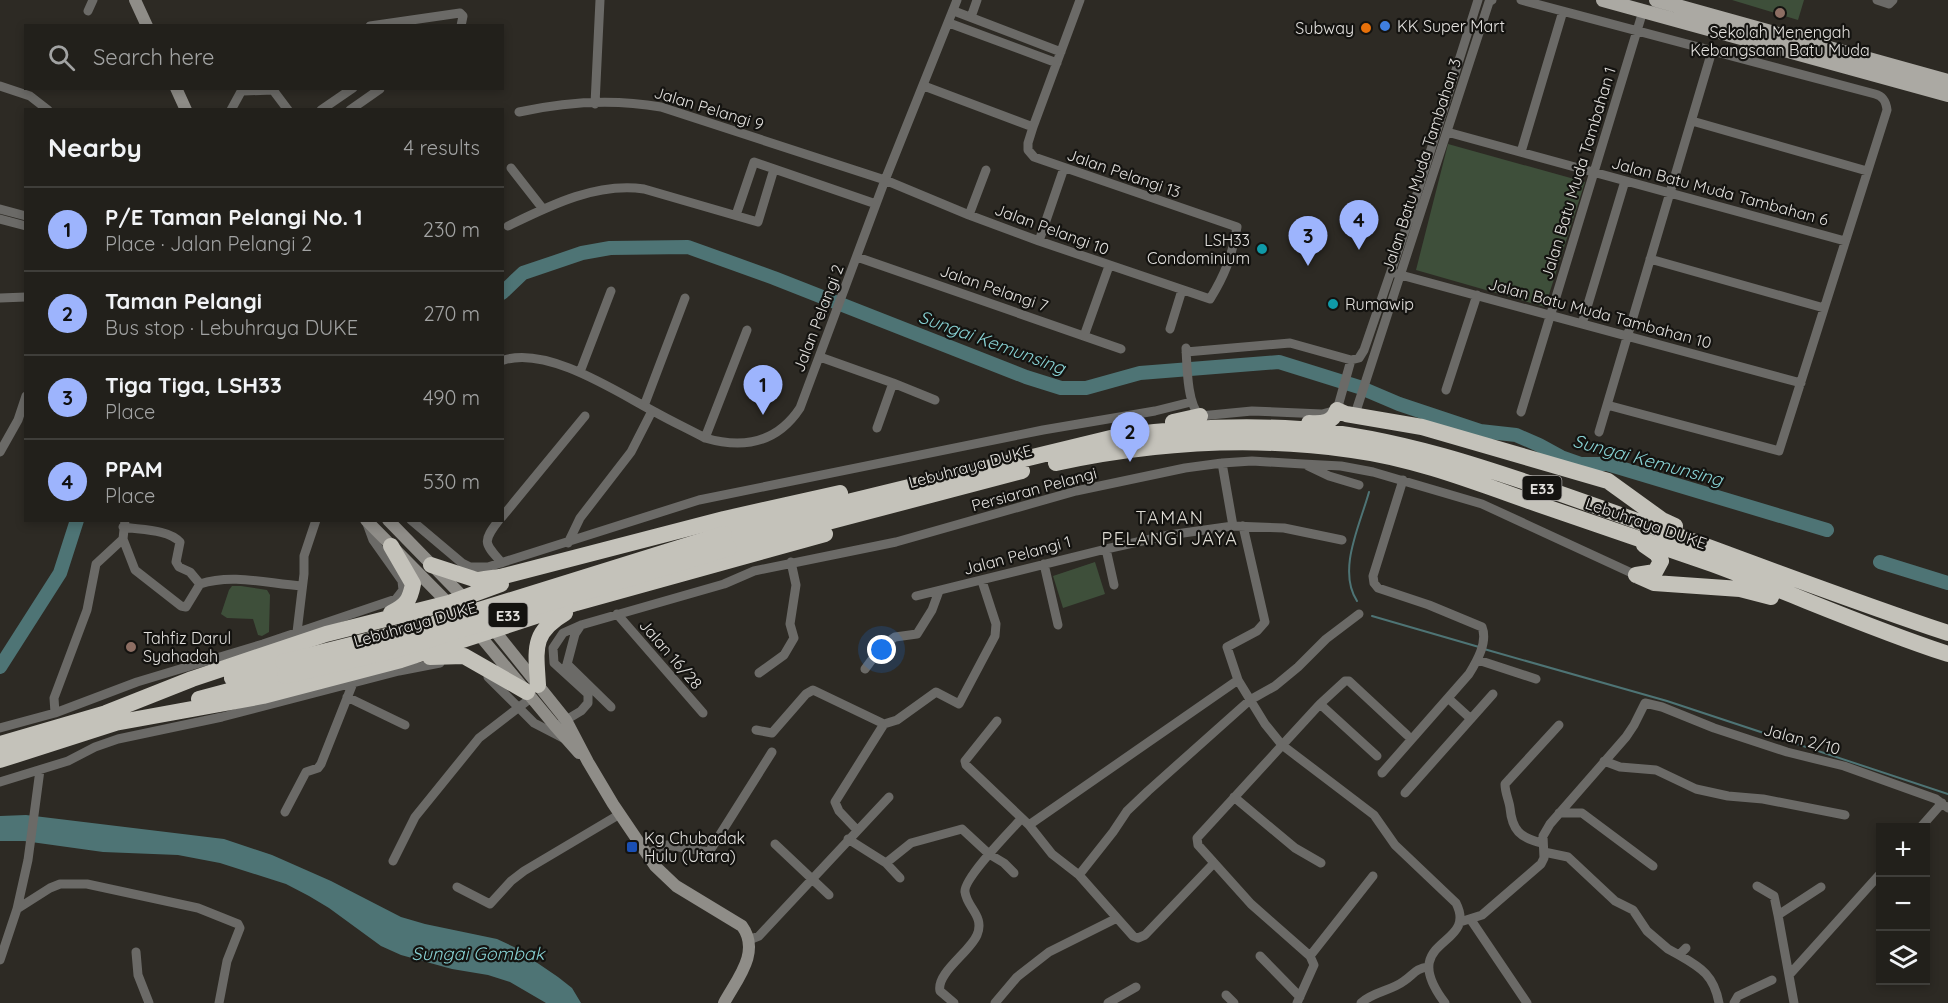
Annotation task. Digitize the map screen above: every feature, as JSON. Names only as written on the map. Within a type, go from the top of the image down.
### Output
[{"type":"highway","points":[[1226,427],[1232,422],[1244,420],[1323,423],[1332,419],[1340,402]]},
{"type":"highway","points":[[1340,402],[1346,414],[1422,427],[1608,480],[1662,520],[1833,594]]},
{"type":"highway","points":[[1160,431],[1196,409]]},
{"type":"highway","name":"Lebuhraya DUKE","points":[[2,746],[111,718],[726,541],[1035,456],[1119,436],[1226,427],[1300,429],[1331,433],[1381,441],[1440,455],[1622,515],[1833,594],[1948,633]]},
{"type":"highway","name":"Lebuhraya DUKE","points":[[726,541],[1074,459],[1161,446],[1225,441],[1302,445],[1354,450],[1432,468],[1713,565],[1824,609],[1948,654]]},
{"type":"highway","points":[[431,565],[442,567],[467,578],[486,579],[808,500],[997,459],[1035,456]]},
{"type":"highway","points":[[111,718],[263,696],[401,660],[587,601],[962,494],[1008,474]]},
{"type":"highway","points":[[377,621],[408,602],[413,584],[395,539]]},
{"type":"highway","points":[[1636,575],[1655,572],[1661,561],[1657,554],[1637,539]]},
{"type":"highway","points":[[111,718],[192,679],[327,634],[456,600],[601,552]]},
{"type":"highway","points":[[1636,575],[1654,583],[1740,590],[1824,609]]},
{"type":"highway","points":[[401,660],[445,655],[464,656],[532,692],[536,648],[541,633],[557,618],[587,601]]},
{"type":"main road","points":[[1605,0],[1640,6],[1706,29],[1948,95]]},
{"type":"main road","points":[[1640,6],[1662,2],[1948,81]]},
{"type":"street","points":[[88,11],[93,0]]},
{"type":"street","points":[[135,0],[146,24]]},
{"type":"street","points":[[595,104],[600,0]]},
{"type":"street","name":"Jalan Pelangi 2","points":[[504,360],[513,357],[542,360],[580,372],[705,438],[725,444],[744,444],[778,432],[792,420],[800,408],[885,180],[957,0]]},
{"type":"street","points":[[970,17],[977,0]]},
{"type":"street","points":[[924,86],[1033,127],[1080,0]]},
{"type":"street","points":[[413,522],[462,563],[480,568],[568,543],[699,500],[1043,429],[1155,411],[1196,409],[1322,414],[1340,402],[1350,364],[1359,358],[1364,350],[1478,0]]},
{"type":"street","name":"Jalan Batu Muda Tambahan 3","points":[[1357,408],[1492,0]]},
{"type":"street","points":[[1521,0],[1880,95],[1886,102],[1887,110],[1779,450],[1607,405]]},
{"type":"street","points":[[1877,0],[1889,4],[1893,0]]},
{"type":"street","name":"Jalan Batu Muda Tambahan 1","points":[[1521,412],[1637,31],[1640,6]]},
{"type":"street","points":[[954,11],[1061,52]]},
{"type":"street","points":[[1521,152],[1563,11]]},
{"type":"street","points":[[384,24],[460,13],[463,16],[461,24]]},
{"type":"street","points":[[949,23],[1057,63]]},
{"type":"street","points":[[1599,432],[1712,51]]},
{"type":"street","points":[[0,86],[30,96],[45,108]]},
{"type":"street","points":[[177,90],[185,108]]},
{"type":"street","points":[[232,108],[243,90]]},
{"type":"street","points":[[275,90],[287,108]]},
{"type":"street","points":[[324,108],[350,90]]},
{"type":"street","points":[[353,108],[379,90]]},
{"type":"street","name":"Jalan Pelangi 9","points":[[519,112],[549,105],[635,103],[661,107],[885,180]]},
{"type":"street","points":[[1692,121],[1867,171]]},
{"type":"street","name":"Jalan Pelangi 13","points":[[1033,127],[1028,150],[1034,157],[1237,227],[1224,276],[1210,299]]},
{"type":"street","name":"Jalan Batu Muda Tambahan 6","points":[[1447,132],[1845,241]]},
{"type":"street","points":[[736,215],[753,162],[876,204]]},
{"type":"street","points":[[511,168],[543,209]]},
{"type":"street","points":[[1039,241],[1064,168]]},
{"type":"street","points":[[508,226],[543,209],[592,192],[626,187],[644,189],[758,222],[774,169]]},
{"type":"street","points":[[969,215],[986,170]]},
{"type":"street","name":"Jalan Pelangi 10","points":[[885,180],[1039,241],[1210,299]]},
{"type":"street","points":[[1582,324],[1625,181]]},
{"type":"street","points":[[0,209],[24,215]]},
{"type":"street","points":[[0,219],[24,225]]},
{"type":"street","name":"Jalan Pelangi 7","points":[[857,257],[1121,349]]},
{"type":"street","points":[[1650,260],[1824,308]]},
{"type":"street","points":[[1084,336],[1109,266]]},
{"type":"street","name":"Jalan Batu Muda Tambahan 10","points":[[1391,272],[1801,383]]},
{"type":"street","points":[[1170,329],[1182,290]]},
{"type":"street","points":[[580,372],[610,291]]},
{"type":"street","points":[[1446,390],[1477,295]]},
{"type":"street","points":[[0,298],[24,297]]},
{"type":"street","points":[[568,543],[580,518],[630,452],[648,408],[685,298]]},
{"type":"street","points":[[705,438],[747,330]]},
{"type":"street","points":[[1196,409],[1189,384],[1186,353],[1290,343],[1350,364]]},
{"type":"street","points":[[820,357],[935,400]]},
{"type":"street","points":[[877,428],[893,383]]},
{"type":"street","points":[[0,452],[18,420],[24,402]]},
{"type":"street","points":[[504,515],[585,416]]},
{"type":"street","name":"Persiaran Pelangi","points":[[555,726],[581,711],[588,703],[588,694],[566,668],[554,663],[553,648],[563,633],[581,625],[724,584],[754,570],[791,561],[868,548],[1076,491],[1222,462],[1252,461],[1352,468],[1403,480],[1482,504],[1636,575]]},
{"type":"street","points":[[1222,462],[1233,526]]},
{"type":"street","points":[[1303,464],[1329,476],[1359,485]]},
{"type":"street","points":[[1382,773],[1449,699],[1478,658],[1484,638],[1482,627],[1430,605],[1378,588],[1374,583],[1373,576],[1403,480]]},
{"type":"street","points":[[297,632],[304,556],[315,522]]},
{"type":"street","points":[[2,746],[55,713],[137,682],[389,601],[401,594],[402,581],[373,540],[367,522]]},
{"type":"street","points":[[369,522],[431,565],[456,600]]},
{"type":"street","points":[[389,522],[395,539],[487,632],[555,726],[588,762]]},
{"type":"street","points":[[395,539],[411,522]]},
{"type":"street","points":[[498,522],[486,539],[487,546],[502,563]]},
{"type":"street","points":[[200,584],[190,572],[176,562],[180,542],[176,537],[124,524],[123,539],[135,570],[181,606],[186,607],[189,604],[200,584],[211,580],[238,579],[302,586]]},
{"type":"street","name":"Jalan Pelangi 1","points":[[916,596],[1169,535],[1233,526],[1284,528],[1342,540]]},
{"type":"street","points":[[1244,526],[1265,622],[1260,629],[1227,647],[1238,680],[1265,724],[1282,745],[1374,815],[1395,845],[1456,903],[1461,912],[1461,922],[1454,933],[1438,946],[1430,958],[1428,967],[1433,987],[1445,1003]]},
{"type":"street","points":[[55,713],[54,698],[87,610],[96,564],[123,539]]},
{"type":"street","points":[[1106,549],[1114,585]]},
{"type":"street","points":[[759,673],[784,655],[794,638],[790,624],[796,585],[791,561]]},
{"type":"street","points":[[1044,564],[1058,625]]},
{"type":"street","points":[[756,730],[772,733],[806,694],[813,690],[884,723],[897,720],[936,692],[957,704],[961,703],[995,636],[996,624],[982,581]]},
{"type":"street","points":[[865,669],[882,646],[896,637],[917,634],[931,611],[939,591]]},
{"type":"street","name":"Jalan 16/28","points":[[617,614],[704,713]]},
{"type":"street","points":[[1079,875],[1127,811],[1250,700],[1275,686],[1326,639],[1359,614]]},
{"type":"street","points":[[581,625],[575,634],[566,668],[611,707]]},
{"type":"street","points":[[1478,658],[1536,679]]},
{"type":"street","points":[[0,782],[68,761],[95,747],[118,739],[222,717],[353,682],[435,664],[464,663],[474,667],[493,680],[534,723],[567,740]]},
{"type":"street","points":[[954,1003],[940,992],[940,984],[948,970],[971,946],[978,933],[978,915],[965,891],[966,886],[989,854],[1025,822],[1238,680]]},
{"type":"street","points":[[1260,956],[1298,1000],[1314,964],[1310,956],[1251,904],[1198,845],[1197,838],[1320,704],[1347,681],[1407,735]]},
{"type":"street","points":[[285,812],[306,772],[318,768],[321,764],[353,682]]},
{"type":"street","points":[[393,861],[416,817],[479,738],[518,707],[532,692]]},
{"type":"street","points":[[532,692],[566,720],[588,762],[655,866],[676,886],[741,926],[749,940],[750,951],[724,1003]]},
{"type":"street","points":[[1405,793],[1493,694]]},
{"type":"street","points":[[347,698],[405,725]]},
{"type":"street","points":[[1449,699],[1471,718]]},
{"type":"street","name":"Jalan 2/10","points":[[1604,762],[1634,725],[1645,703],[1787,752],[1844,766],[1936,800],[1945,806]]},
{"type":"street","points":[[1320,704],[1377,756]]},
{"type":"street","points":[[997,721],[965,763],[1025,822],[1052,854],[1079,875],[1132,936],[1138,938],[1145,935],[1214,863]]},
{"type":"street","points":[[856,830],[839,811],[835,802],[884,723]]},
{"type":"street","points":[[1559,724],[1505,784],[1510,819],[1514,826],[1543,847],[1568,857],[1606,894],[1633,910],[1647,931],[1668,949],[1700,967],[1712,981],[1719,1003]]},
{"type":"street","points":[[646,854],[666,845],[709,852],[772,752]]},
{"type":"street","points":[[1461,922],[1482,915],[1533,873],[1541,864],[1546,830],[1604,762],[1620,767],[1653,770],[1696,789],[1845,815]]},
{"type":"street","points":[[0,960],[17,909],[28,860],[40,770]]},
{"type":"street","points":[[749,940],[759,936],[889,797]]},
{"type":"street","points":[[1234,797],[1295,848],[1321,863]]},
{"type":"street","points":[[1926,823],[1945,806]]},
{"type":"street","points":[[1559,813],[1582,813],[1653,866]]},
{"type":"street","points":[[458,887],[489,904],[524,871],[620,814]]},
{"type":"street","points":[[886,863],[911,843],[962,829],[1014,873]]},
{"type":"street","points":[[848,839],[886,863],[900,878]]},
{"type":"street","points":[[775,844],[829,895]]},
{"type":"street","points":[[1310,956],[1373,876]]},
{"type":"street","points":[[1790,974],[1878,877]]},
{"type":"street","points":[[17,909],[60,884],[87,884],[198,908],[238,924],[240,928],[227,962],[219,1003]]},
{"type":"street","points":[[1756,886],[1774,896],[1794,1003]]},
{"type":"street","points":[[1778,915],[1821,887]]},
{"type":"street","points":[[995,1003],[1017,977],[1049,952],[1117,918]]},
{"type":"street","points":[[1471,920],[1527,1003]]},
{"type":"street","points":[[1678,955],[1686,948]]},
{"type":"street","points":[[136,952],[138,975],[149,1003]]},
{"type":"street","points":[[1361,1003],[1369,997],[1389,990],[1420,968],[1428,967]]},
{"type":"street","points":[[1734,1003],[1738,996],[1772,980]]},
{"type":"street","points":[[1108,1003],[1136,987]]},
{"type":"street","points":[[1226,995],[1234,1003]]},
{"type":"green space","points":[[1732,0],[1804,0],[1798,20]]},
{"type":"green space","points":[[1448,144],[1585,182],[1545,307],[1416,270]]},
{"type":"green space","points":[[1095,562],[1105,594],[1063,608],[1053,576]]},
{"type":"green space","points":[[232,586],[267,590],[270,595],[269,632],[262,636],[258,635],[253,619],[227,618],[221,614]]},
{"type":"water","name":"Sungai Gombak","points":[[26,815],[224,839],[272,855],[331,881],[401,917],[497,939],[514,947],[572,988],[581,1003],[546,1003],[510,982],[401,955],[381,946],[329,908],[286,884],[220,863],[178,855],[103,852],[24,841],[0,841],[0,816]]},
{"type":"waterway","name":"Sungai Kemunsing","points":[[504,291],[523,273],[582,253],[610,248],[688,247],[774,278],[1026,377],[1061,388],[1086,388],[1140,373],[1279,362],[1359,387],[1399,404],[1480,431],[1516,435],[1581,464],[1607,464],[1827,530]]},
{"type":"waterway","points":[[1357,601],[1351,589],[1350,562],[1352,547],[1369,492]]},
{"type":"waterway","name":"Sungai Kemunsing","points":[[0,667],[60,573],[76,522]]},
{"type":"waterway","name":"Sungai Kemunsing","points":[[1880,562],[1948,583]]},
{"type":"waterway","points":[[1372,616],[1479,647]]},
{"type":"waterway","points":[[1484,649],[1667,701],[1948,794]]},
{"type":"place","name":"Sekolah Menengah Kebangsaan Batu Muda","points":[[1780,13]]},
{"type":"place","name":"KK Super Mart","points":[[1385,26]]},
{"type":"place","name":"Subway","points":[[1366,28]]},
{"type":"place","name":"LSH33 Condominium","points":[[1262,249]]},
{"type":"place","name":"PPAM","points":[[1359,250]]},
{"type":"place","name":"Tiga Tiga, LSH33","points":[[1308,266]]},
{"type":"place","name":"Rumawip","points":[[1333,304]]},
{"type":"place","name":"P/E Taman Pelangi No. 1","points":[[763,415]]},
{"type":"place","name":"Taman Pelangi","points":[[1130,462]]},
{"type":"place","name":"Tahfiz Darul Syahadah","points":[[131,647]]},
{"type":"place","name":"Kg Chubadak Hulu (Utara)","points":[[632,847]]},
{"type":"district","name":"TAMAN PELANGI JAYA","points":[[1170,527]]}]
